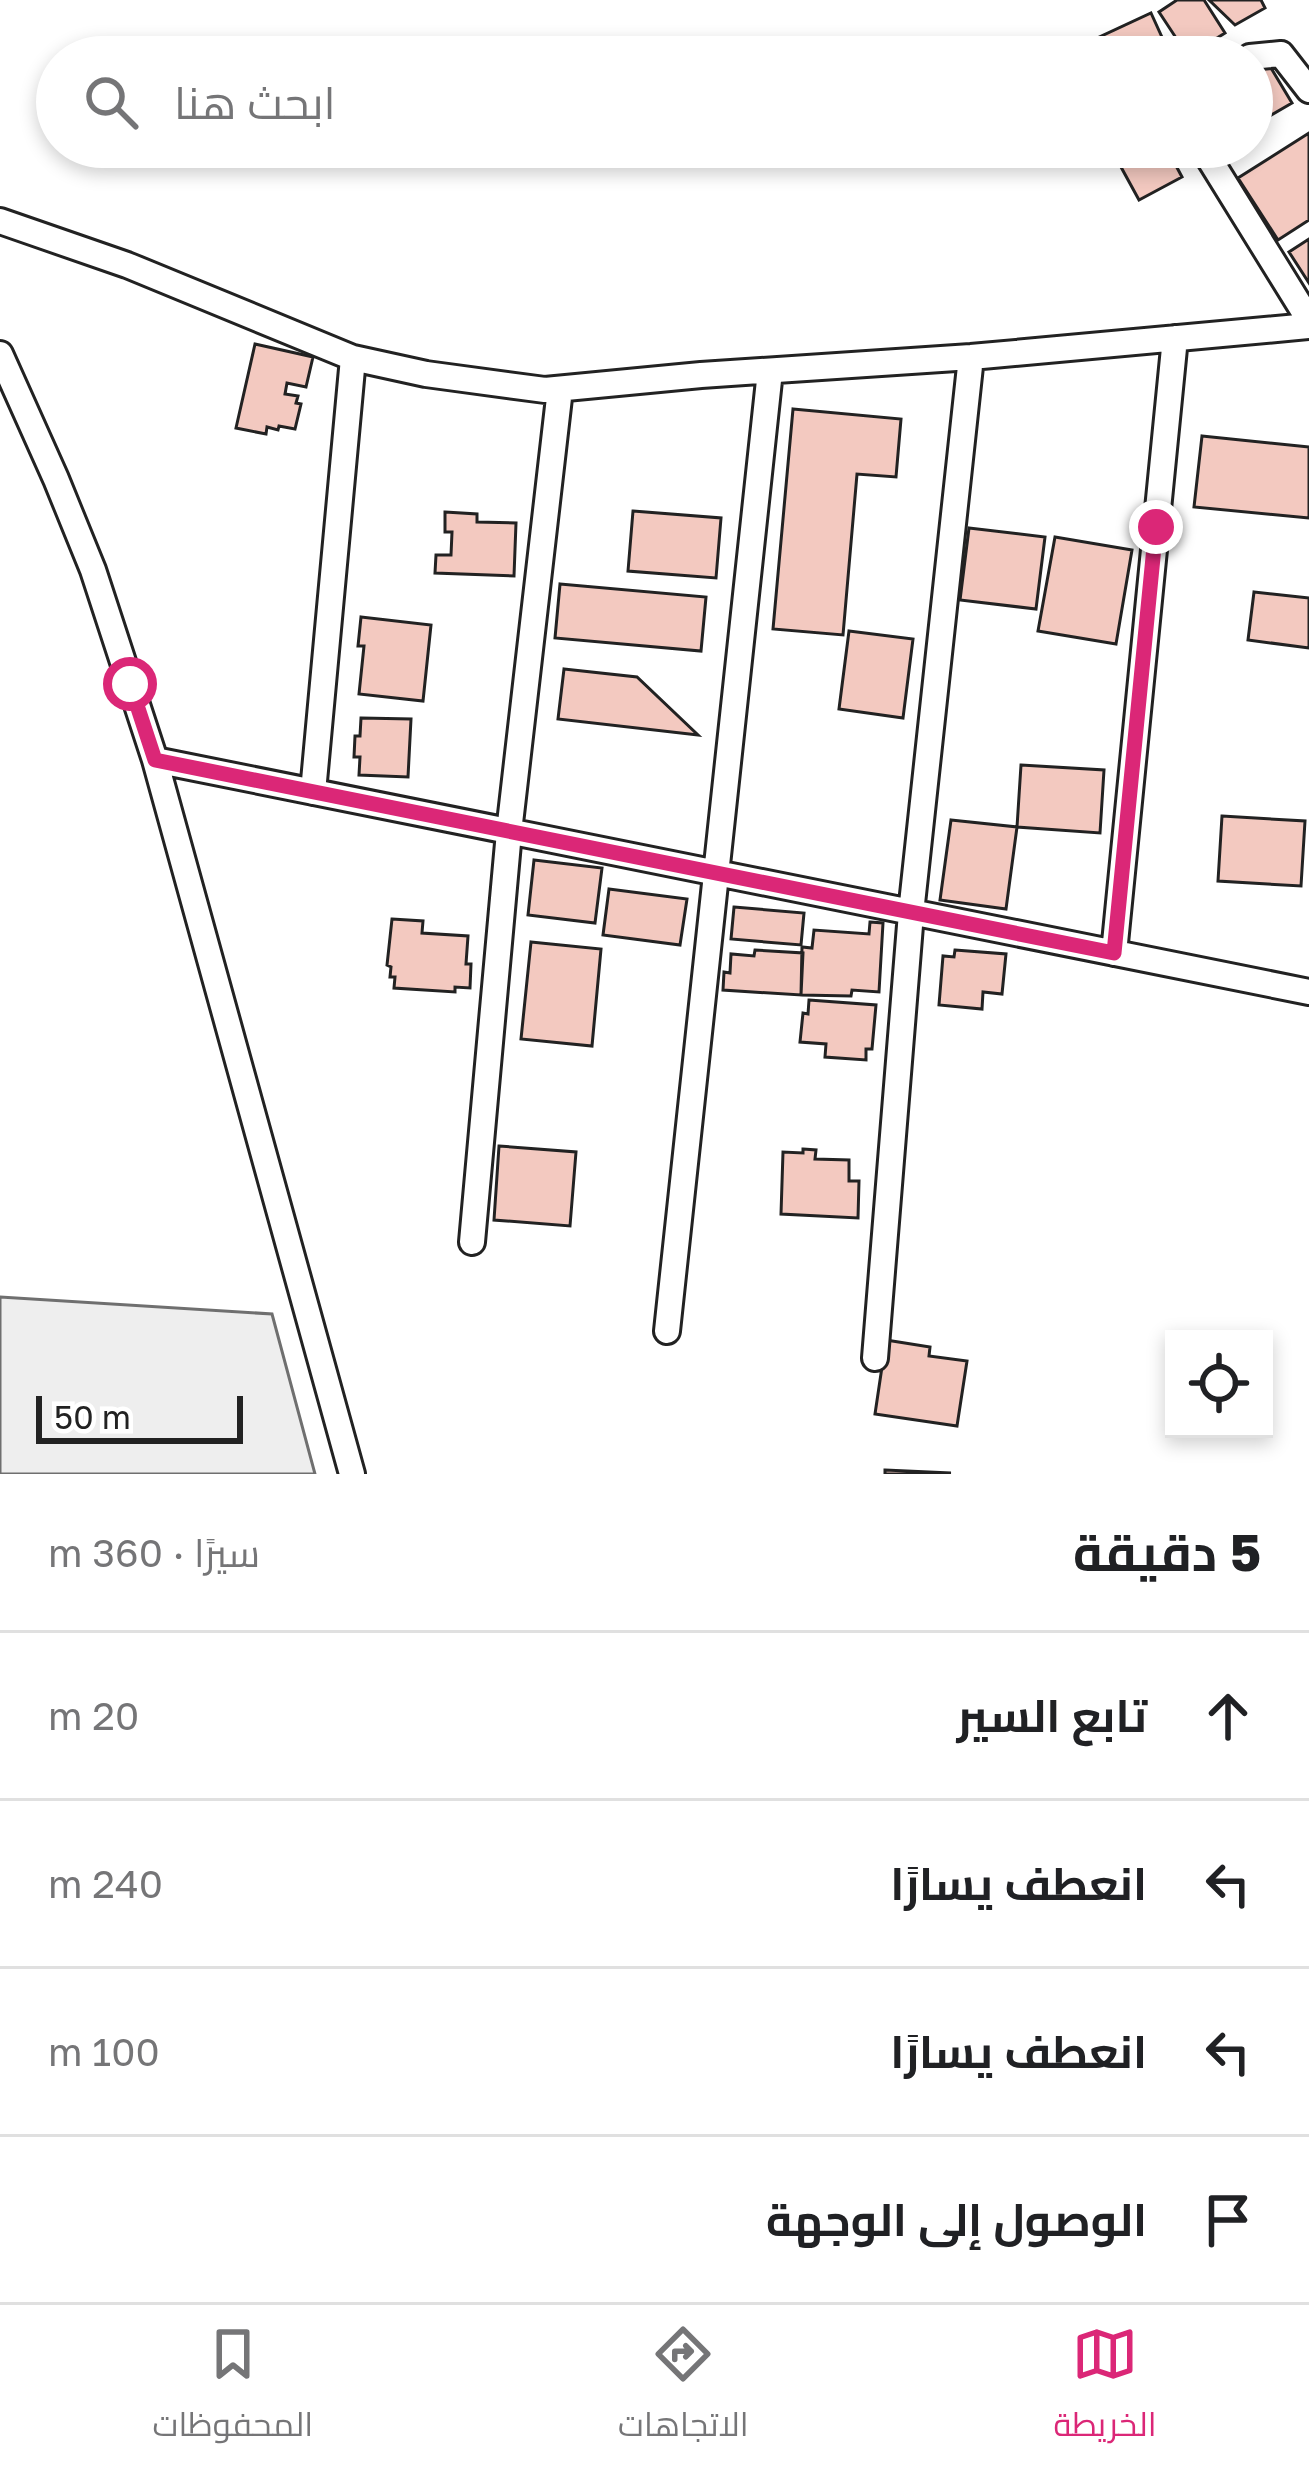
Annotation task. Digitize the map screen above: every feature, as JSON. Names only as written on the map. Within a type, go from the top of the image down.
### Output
[{"type":"street","points":[[1273,55],[1281,54],[1309,90]]},
{"type":"street","points":[[0,221],[127,265],[353,358],[426,374],[545,390],[971,357],[1309,323],[1215,168]]},
{"type":"street","points":[[1114,953],[1175,338]]},
{"type":"street","points":[[0,354],[93,570],[155,760],[352,1474]]},
{"type":"street","points":[[875,1358],[911,913],[971,357]]},
{"type":"street","points":[[314,792],[353,358]]},
{"type":"street","points":[[667,1331],[770,371]]},
{"type":"street","points":[[472,1242],[509,832],[560,388]]},
{"type":"street","points":[[155,760],[1309,992]]},
{"type":"shaded area","points":[[0,1297],[272,1314],[315,1474],[0,1474]]},
{"type":"building","points":[[1177,0],[1204,0],[1225,33],[1175,36],[1159,12]]},
{"type":"building","points":[[1209,0],[1261,0],[1265,8],[1235,25]]},
{"type":"building","points":[[1151,13],[1161,36],[1102,36]]},
{"type":"building","points":[[1273,71],[1292,103],[1273,114]]},
{"type":"building","points":[[1309,133],[1309,220],[1278,240],[1238,178],[1254,168],[1273,168],[1273,156]]},
{"type":"building","points":[[1122,168],[1177,168],[1182,177],[1139,200]]},
{"type":"building","points":[[1309,239],[1309,283],[1289,252]]},
{"type":"building","points":[[255,344],[313,357],[306,387],[287,383],[285,394],[298,396],[296,403],[301,404],[295,429],[267,427],[266,434],[236,428]]},
{"type":"building","points":[[793,409],[901,419],[896,477],[857,474],[843,635],[773,629]]},
{"type":"building","points":[[1202,436],[1309,447],[1309,518],[1194,507]]},
{"type":"building","points":[[633,511],[721,518],[716,578],[628,571]]},
{"type":"building","points":[[445,512],[477,514],[477,522],[516,523],[514,576],[435,573],[436,555],[451,555],[452,532],[445,532]]},
{"type":"building","points":[[969,528],[1045,537],[1036,609],[960,600]]},
{"type":"building","points":[[1055,537],[1132,550],[1116,644],[1038,631]]},
{"type":"building","points":[[560,584],[706,597],[701,651],[555,638]]},
{"type":"building","points":[[1254,592],[1309,598],[1309,648],[1248,640]]},
{"type":"building","points":[[361,617],[431,625],[423,701],[359,694],[364,646],[358,646]]},
{"type":"building","points":[[849,631],[913,639],[903,718],[839,709]]},
{"type":"building","points":[[564,669],[637,677],[698,735],[558,719]]},
{"type":"building","points":[[361,718],[411,719],[408,777],[359,775],[360,757],[354,757]]},
{"type":"building","points":[[1021,765],[1104,770],[1100,833],[1017,827]]},
{"type":"building","points":[[1222,816],[1305,821],[1301,886],[1218,881]]},
{"type":"building","points":[[951,820],[1017,827],[1006,909],[940,900]]},
{"type":"building","points":[[534,860],[602,868],[595,923],[528,915]]},
{"type":"building","points":[[609,889],[687,899],[680,945],[603,935]]},
{"type":"building","points":[[734,907],[804,913],[801,945],[731,939]]},
{"type":"building","points":[[392,919],[423,921],[422,933],[468,936],[470,988],[455,987],[455,992],[394,988],[395,977],[390,977],[387,965]]},
{"type":"building","points":[[870,922],[883,923],[879,992],[801,995],[802,947],[812,948],[814,930],[869,934]]},
{"type":"building","points":[[531,942],[601,949],[592,1046],[521,1039]]},
{"type":"building","points":[[755,950],[803,953],[801,995],[723,990],[731,954],[754,956]]},
{"type":"building","points":[[955,950],[1006,954],[1002,994],[983,992],[982,1009],[939,1005],[943,956],[954,957]]},
{"type":"building","points":[[809,1000],[876,1005],[872,1049],[866,1049],[866,1060],[825,1057],[826,1044],[800,1042]]},
{"type":"building","points":[[499,1146],[576,1152],[570,1226],[494,1220]]},
{"type":"building","points":[[803,1149],[816,1150],[815,1159],[849,1160],[849,1181],[859,1181],[858,1218],[781,1214],[783,1152],[803,1153]]},
{"type":"building","points":[[886,1340],[930,1347],[929,1356],[967,1361],[957,1426],[875,1414]]},
{"type":"building","points":[[885,1470],[951,1473],[885,1474]]},
{"type":"route","points":[[130,684],[155,760],[1114,953],[1156,527]]}]
